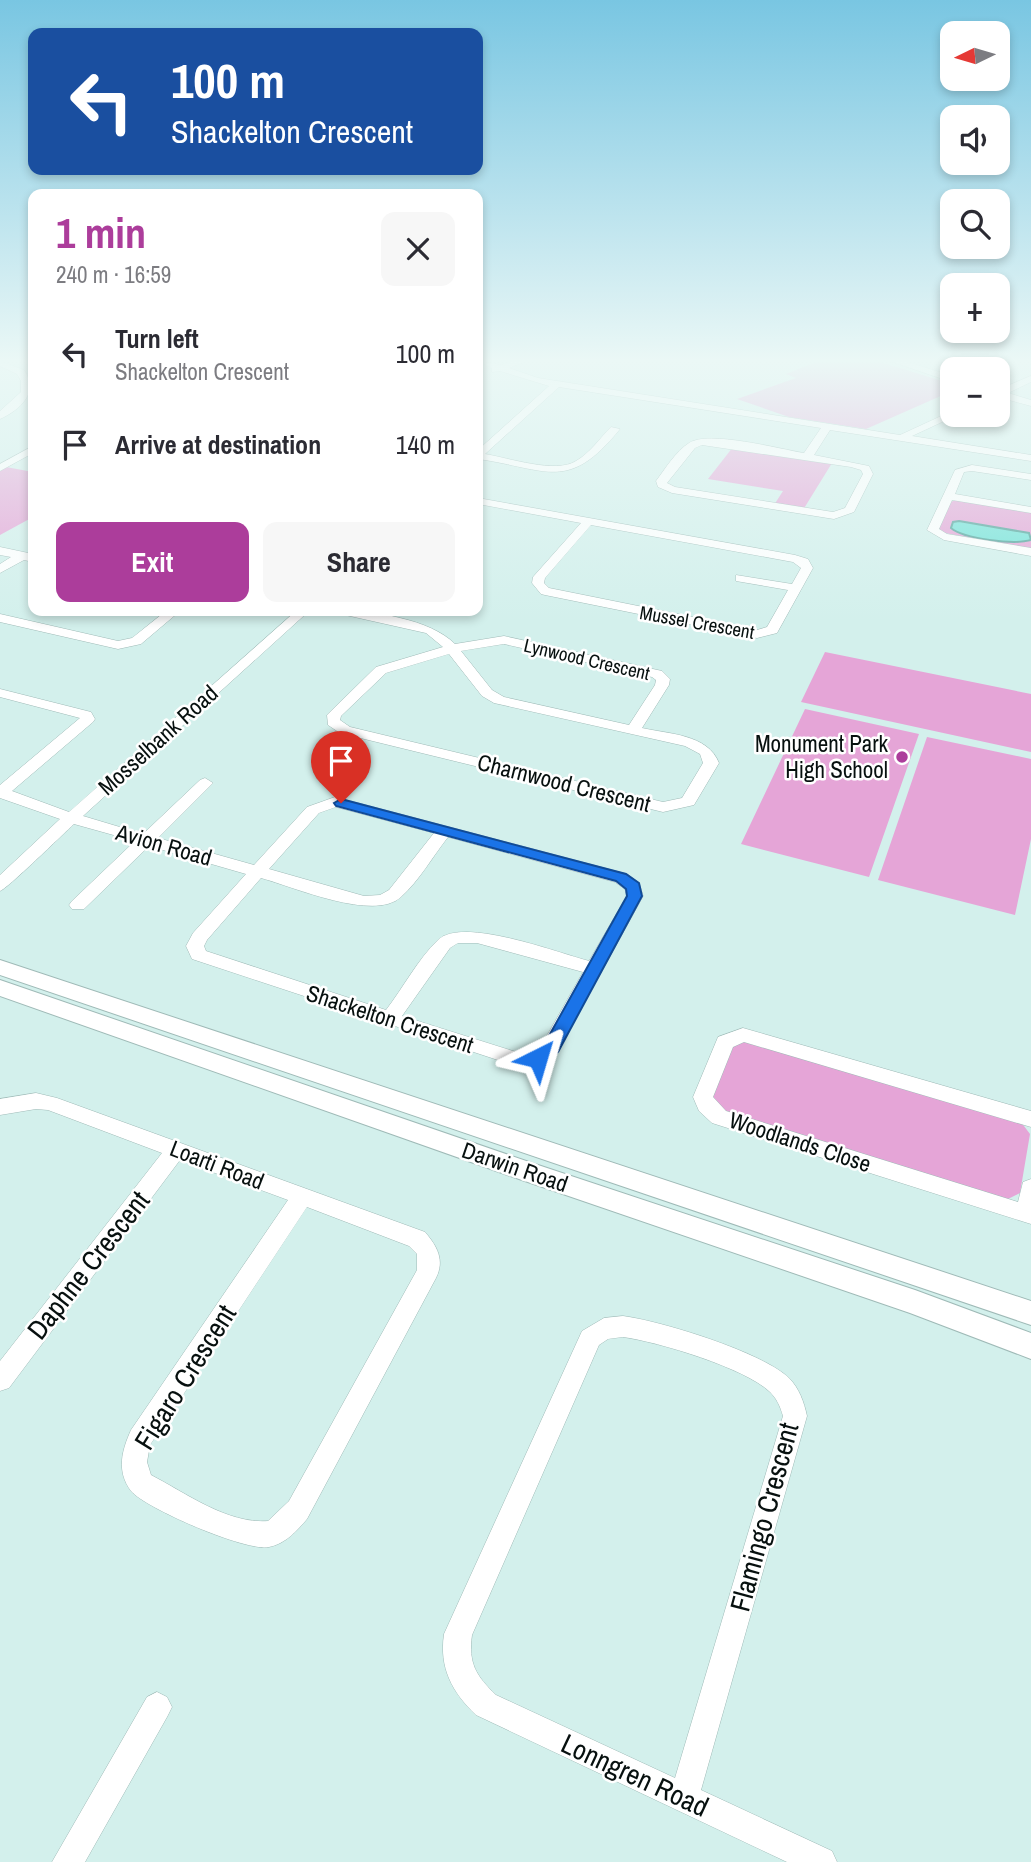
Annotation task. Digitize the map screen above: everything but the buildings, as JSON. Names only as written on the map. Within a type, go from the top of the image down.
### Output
[{"type":"street","points":[[483,456],[553,468],[571,467],[581,462],[596,448]]},
{"type":"street","points":[[689,448],[661,483],[673,490],[820,516],[847,512],[869,474],[859,466],[751,448]]},
{"type":"street","points":[[807,457],[813,448]]},
{"type":"street","points":[[965,448],[1031,458]]},
{"type":"street","points":[[0,468],[28,452]]},
{"type":"street","points":[[1031,477],[965,468],[959,471],[933,530],[938,535],[1031,552]]},
{"type":"street","points":[[948,496],[1031,510]]},
{"type":"street","name":"Mussel Crescent","points":[[483,502],[589,521],[801,561],[807,568],[772,629],[757,634],[545,591],[538,583],[539,577],[589,521]]},
{"type":"street","points":[[483,513],[492,504]]},
{"type":"street","points":[[0,551],[27,557]]},
{"type":"street","points":[[0,569],[27,557]]},
{"type":"street","points":[[740,578],[796,588]]},
{"type":"street","points":[[0,618],[118,645],[136,641],[168,616]]},
{"type":"street","name":"Mosselbank Road","points":[[0,886],[7,873],[297,616]]},
{"type":"street","points":[[368,616],[430,630],[452,651]]},
{"type":"street","name":"Lynwood Crescent","points":[[452,651],[504,640],[657,674],[663,679],[662,685],[633,730]]},
{"type":"street","name":"Charnwood Crescent","points":[[452,651],[493,698],[690,743],[707,752],[711,763],[688,802],[672,807],[652,806],[345,730],[333,722],[334,715],[382,670],[452,651]]},
{"type":"street","points":[[0,693],[88,718],[0,793]]},
{"type":"street","points":[[78,905],[205,783]]},
{"type":"street","name":"Avion Road","points":[[0,793],[71,818],[359,901],[376,902],[394,894],[444,831]]},
{"type":"street","name":"Shackelton Crescent","points":[[329,803],[346,804],[621,878],[633,887],[635,896],[552,1048],[538,1058],[516,1059],[208,961],[198,955],[195,946],[199,937],[257,872],[313,810],[329,803]]},
{"type":"street","points":[[390,1018],[443,944],[454,937],[477,937],[594,969]]},
{"type":"street","name":"Darwin Road","points":[[0,967],[1031,1313]]},
{"type":"street","name":"Darwin Road","points":[[0,988],[528,1172],[915,1303],[1031,1346]]},
{"type":"street","name":"Woodlands Close","points":[[1031,1119],[749,1036],[736,1036],[725,1042],[703,1092],[706,1106],[719,1116],[1029,1214],[1031,1188]]},
{"type":"street","name":"Loarti Road","points":[[0,1107],[36,1101],[50,1103],[417,1239],[428,1251]]},
{"type":"street","name":"Daphne Crescent","points":[[0,1380],[177,1150]]},
{"type":"street","name":"Figaro Crescent","points":[[302,1197],[140,1438],[134,1453],[135,1475],[142,1484],[244,1533],[265,1535],[281,1529],[299,1510],[428,1271],[428,1251]]},
{"type":"street","name":"Flamingo Crescent","points":[[459,1674],[454,1655],[458,1634],[595,1331],[613,1325],[642,1326],[775,1380],[792,1403],[795,1416],[793,1432],[684,1797]]},
{"type":"street","name":"Lonngren Road","points":[[459,1674],[468,1689],[486,1705],[821,1862]]},
{"type":"street","points":[[68,1862],[157,1707]]},
{"type":"shaded area","points":[[732,448],[832,463],[803,510],[774,505],[783,491],[708,479]]},
{"type":"shaded area","points":[[6,467],[28,471],[28,520],[0,535],[0,470]]},
{"type":"shaded area","points":[[955,500],[1031,511],[1031,550],[940,532],[939,528],[951,502]]},
{"type":"shaded area","points":[[825,652],[1031,694],[1031,752],[801,702]]},
{"type":"shaded area","points":[[805,709],[919,734],[869,877],[741,844]]},
{"type":"shaded area","points":[[927,737],[1031,759],[1031,839],[1015,915],[878,880]]},
{"type":"shaded area","points":[[742,1041],[1021,1122],[1030,1134],[1020,1193],[1008,1199],[720,1110],[711,1094],[732,1046]]},
{"type":"water","points":[[953,522],[1029,533],[1031,540],[978,538],[951,528]]},
{"type":"place","name":"Monument Park High School","points":[[902,757]]},
{"type":"route","points":[[341,803],[621,878],[636,890],[552,1048],[538,1058]]}]
